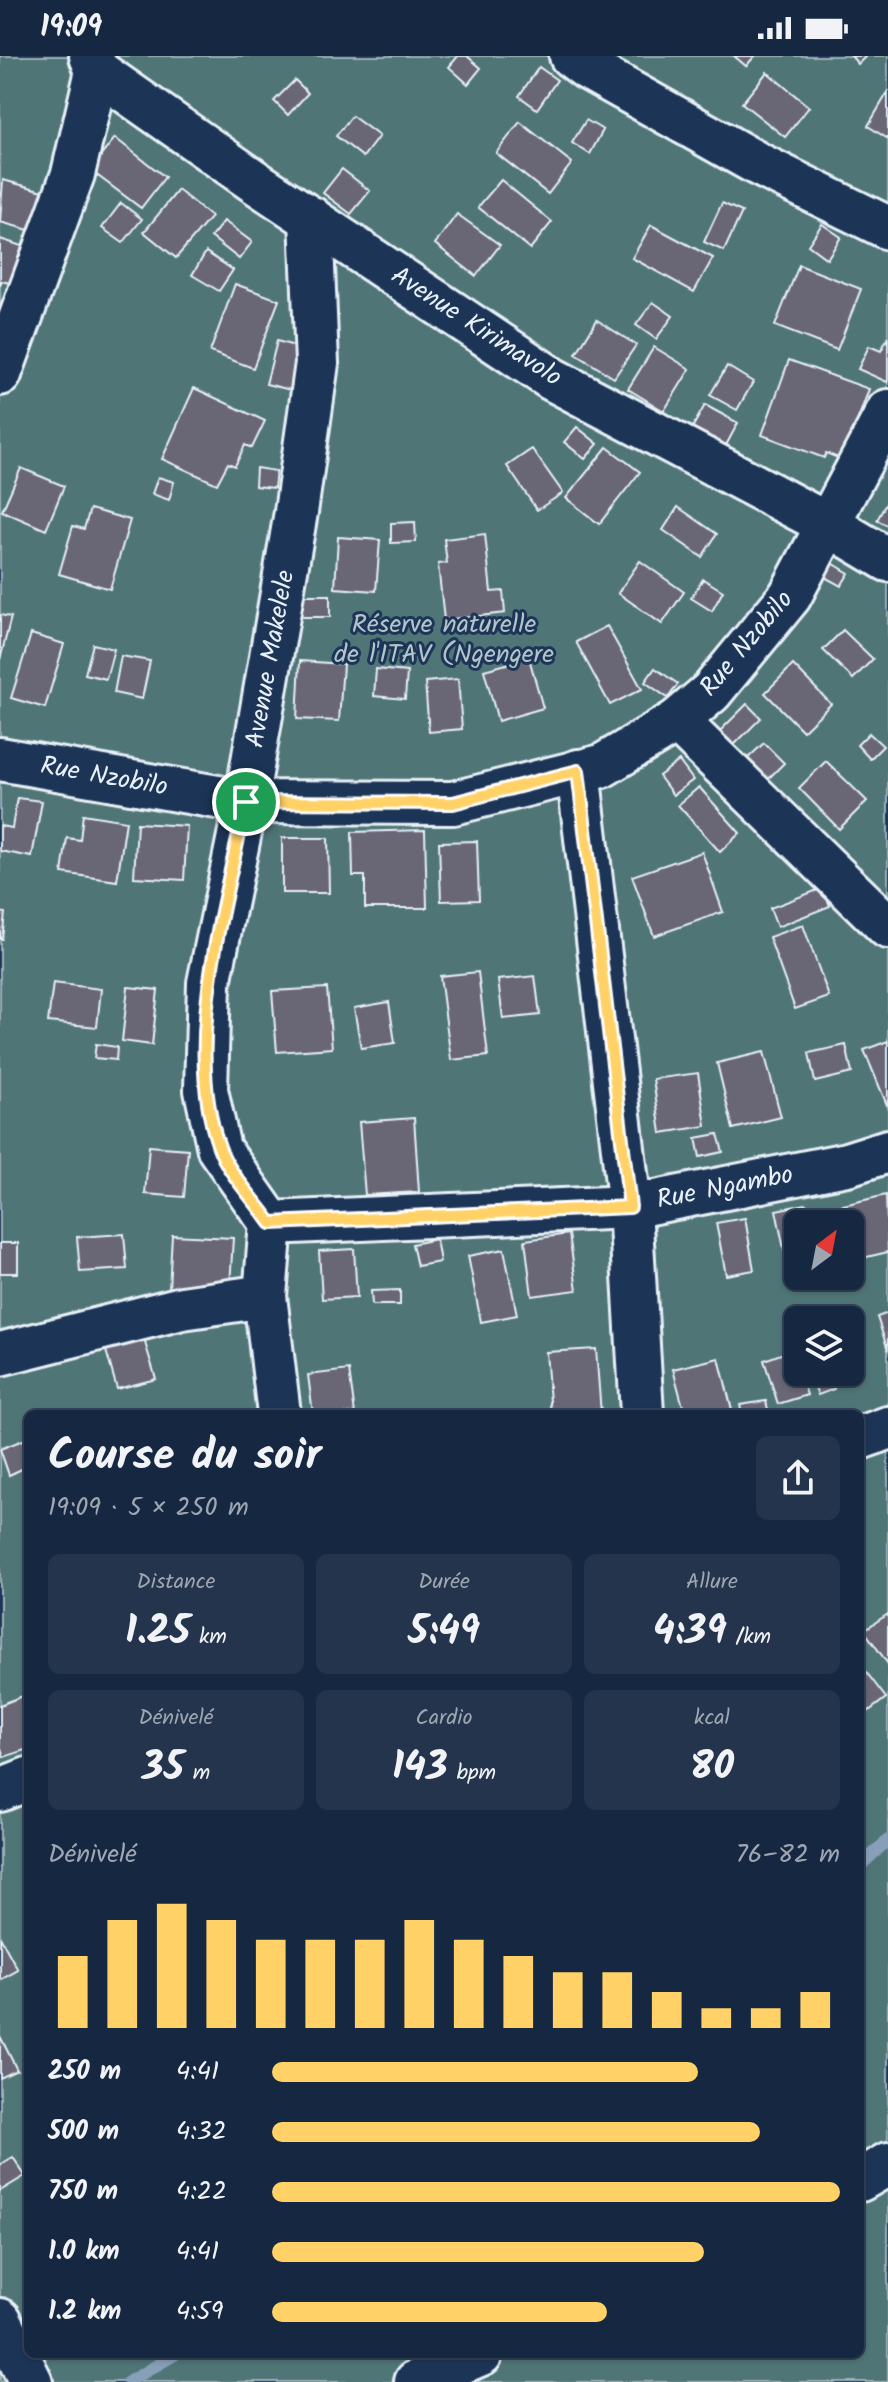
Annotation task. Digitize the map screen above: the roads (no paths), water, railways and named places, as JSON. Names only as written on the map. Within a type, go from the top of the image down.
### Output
[{"type":"street","points":[[571,56],[758,164],[888,228]]},
{"type":"street","points":[[0,374],[73,174],[94,64]]},
{"type":"street","name":"Avenue Kirimavolo","points":[[94,64],[311,218],[552,379],[829,525],[888,560]]},
{"type":"street","name":"Avenue Makelele","points":[[271,1223],[219,1149],[206,1090],[209,983],[246,802],[296,512],[317,363],[311,218]]},
{"type":"street","name":"Rue Nzobilo","points":[[0,759],[246,802],[453,803],[602,766],[677,721],[711,692],[790,596],[888,411]]},
{"type":"street","points":[[677,721],[888,927]]},
{"type":"street","points":[[578,771],[630,1207],[642,1410]]},
{"type":"street","name":"Rue Ngambo","points":[[271,1223],[630,1207],[847,1164],[888,1151]]},
{"type":"street","points":[[271,1223],[265,1296],[279,1410]]},
{"type":"street","points":[[0,1354],[182,1308],[265,1296]]},
{"type":"street","points":[[864,1437],[888,1428]]},
{"type":"street","points":[[0,1790],[24,1781]]},
{"type":"street","points":[[864,2178],[888,2164]]},
{"type":"street","points":[[0,2320],[31,2382]]},
{"type":"street","points":[[416,2382],[472,2358]]},
{"type":"waterway","points":[[864,1862],[888,1840]]},
{"type":"waterway","points":[[128,2382],[169,2358]]},
{"type":"park label","name":"Réserve naturelle de l'ITAV (Ngengere","points":[[444,640]]}]
